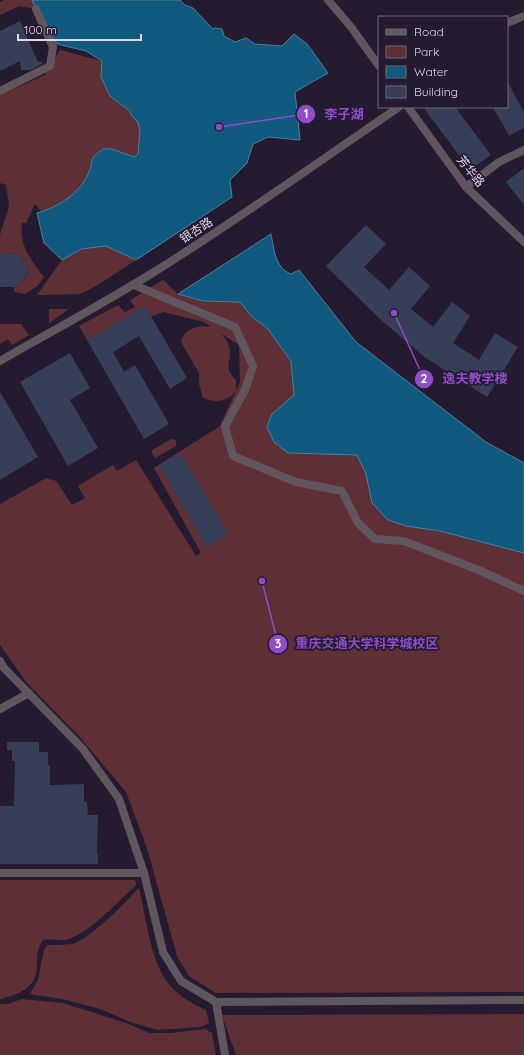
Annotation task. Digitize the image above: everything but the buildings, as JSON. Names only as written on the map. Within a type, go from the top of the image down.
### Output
[{"type":"street","points":[[328,0],[352,27],[378,65]]},
{"type":"street","points":[[0,91],[50,66],[53,47],[36,9]]},
{"type":"street","points":[[508,23],[524,16]]},
{"type":"street","name":"银杏路","points":[[0,361],[134,284],[286,185],[398,108]]},
{"type":"street","name":"芳华路","points":[[409,108],[466,187],[524,242]]},
{"type":"street","points":[[466,187],[499,162],[524,150]]},
{"type":"street","points":[[134,284],[235,327],[253,366],[245,390],[225,426],[233,456],[296,482],[342,491],[358,523],[375,539],[404,541],[481,571],[524,591]]},
{"type":"street","points":[[0,661],[4,668],[83,749],[119,799],[144,873],[163,952],[181,981],[216,1002],[524,1000]]},
{"type":"street","points":[[0,709],[29,693]]},
{"type":"street","points":[[0,873],[144,873]]},
{"type":"street","points":[[216,1002],[225,1055]]},
{"type":"green space","points":[[4,0],[32,0],[36,9],[19,6],[0,15],[0,2]]},
{"type":"green space","points":[[60,50],[102,61],[101,77],[110,96],[130,111],[132,116],[138,122],[140,131],[139,154],[134,157],[112,149],[92,158],[90,169],[80,189],[58,204],[41,211],[35,204],[26,223],[22,223],[22,238],[27,252],[44,277],[37,286],[25,294],[14,292],[14,287],[26,277],[28,271],[25,261],[21,257],[11,253],[0,254],[0,235],[9,206],[6,185],[0,183],[0,95],[45,75]]},
{"type":"green space","points":[[106,246],[136,260],[96,286],[80,294],[37,295],[62,260],[81,249]]},
{"type":"green space","points":[[163,280],[178,294],[203,301],[240,302],[251,316],[267,328],[291,361],[294,395],[272,414],[267,427],[274,442],[288,453],[357,455],[366,474],[372,503],[406,526],[440,531],[524,553],[524,992],[216,993],[189,976],[177,956],[147,848],[126,792],[79,736],[27,683],[0,645],[0,504],[46,478],[56,481],[72,505],[85,498],[78,486],[113,465],[117,471],[136,460],[196,556],[201,553],[154,468],[220,426],[236,391],[233,395],[217,401],[203,398],[199,384],[199,373],[181,342],[185,334],[192,328],[202,326],[211,327],[204,322],[163,312],[87,340],[79,326],[118,305],[125,312],[135,307],[130,300]],"holes":[[[222,334],[239,345],[240,382],[236,391],[236,380],[232,376],[228,366],[230,347]]]},
{"type":"green space","points":[[49,309],[69,309],[49,323]]},
{"type":"green space","points":[[0,324],[21,324],[29,335],[12,345],[8,339],[0,344]]},
{"type":"green space","points":[[171,439],[176,440],[176,446],[155,458],[151,451]]},
{"type":"green space","points":[[0,880],[135,880],[136,885],[93,925],[83,932],[65,940],[43,940],[38,949],[36,974],[30,985],[19,993],[0,999]]},
{"type":"green space","points":[[139,888],[152,948],[161,971],[166,980],[179,994],[189,1002],[206,1010],[209,1023],[200,1027],[158,1030],[133,1023],[100,1009],[67,1000],[30,994],[38,980],[44,950],[47,945],[72,944],[80,941],[107,920]]},
{"type":"green space","points":[[22,999],[63,1003],[126,1023],[149,1033],[171,1033],[205,1029],[212,1033],[216,1055],[0,1055],[0,1004],[8,1004]]},
{"type":"green space","points":[[524,1014],[524,1055],[236,1055],[222,1015]]},
{"type":"water","points":[[32,0],[180,0],[185,5],[193,8],[213,29],[222,29],[224,36],[235,42],[246,38],[255,44],[282,46],[294,34],[307,44],[328,73],[295,92],[300,140],[268,137],[253,144],[247,163],[230,180],[232,197],[136,260],[106,246],[81,249],[62,260],[44,243],[37,213],[61,203],[75,193],[85,180],[96,154],[103,149],[112,149],[134,157],[138,154],[140,131],[138,122],[132,116],[130,111],[110,96],[101,77],[102,61],[86,51],[57,44],[41,20]]},
{"type":"water","points":[[271,234],[274,252],[278,263],[291,274],[299,270],[356,342],[486,442],[524,463],[524,553],[440,531],[406,526],[388,520],[372,503],[366,474],[357,455],[288,453],[274,442],[267,427],[272,414],[294,395],[291,361],[267,328],[251,316],[240,302],[203,301],[178,294]]},
{"type":"place","name":"李子湖","points":[[219,127]]},
{"type":"place","name":"逸夫教学楼","points":[[394,313]]},
{"type":"place","name":"重庆交通大学科学城校区","points":[[262,581]]}]
